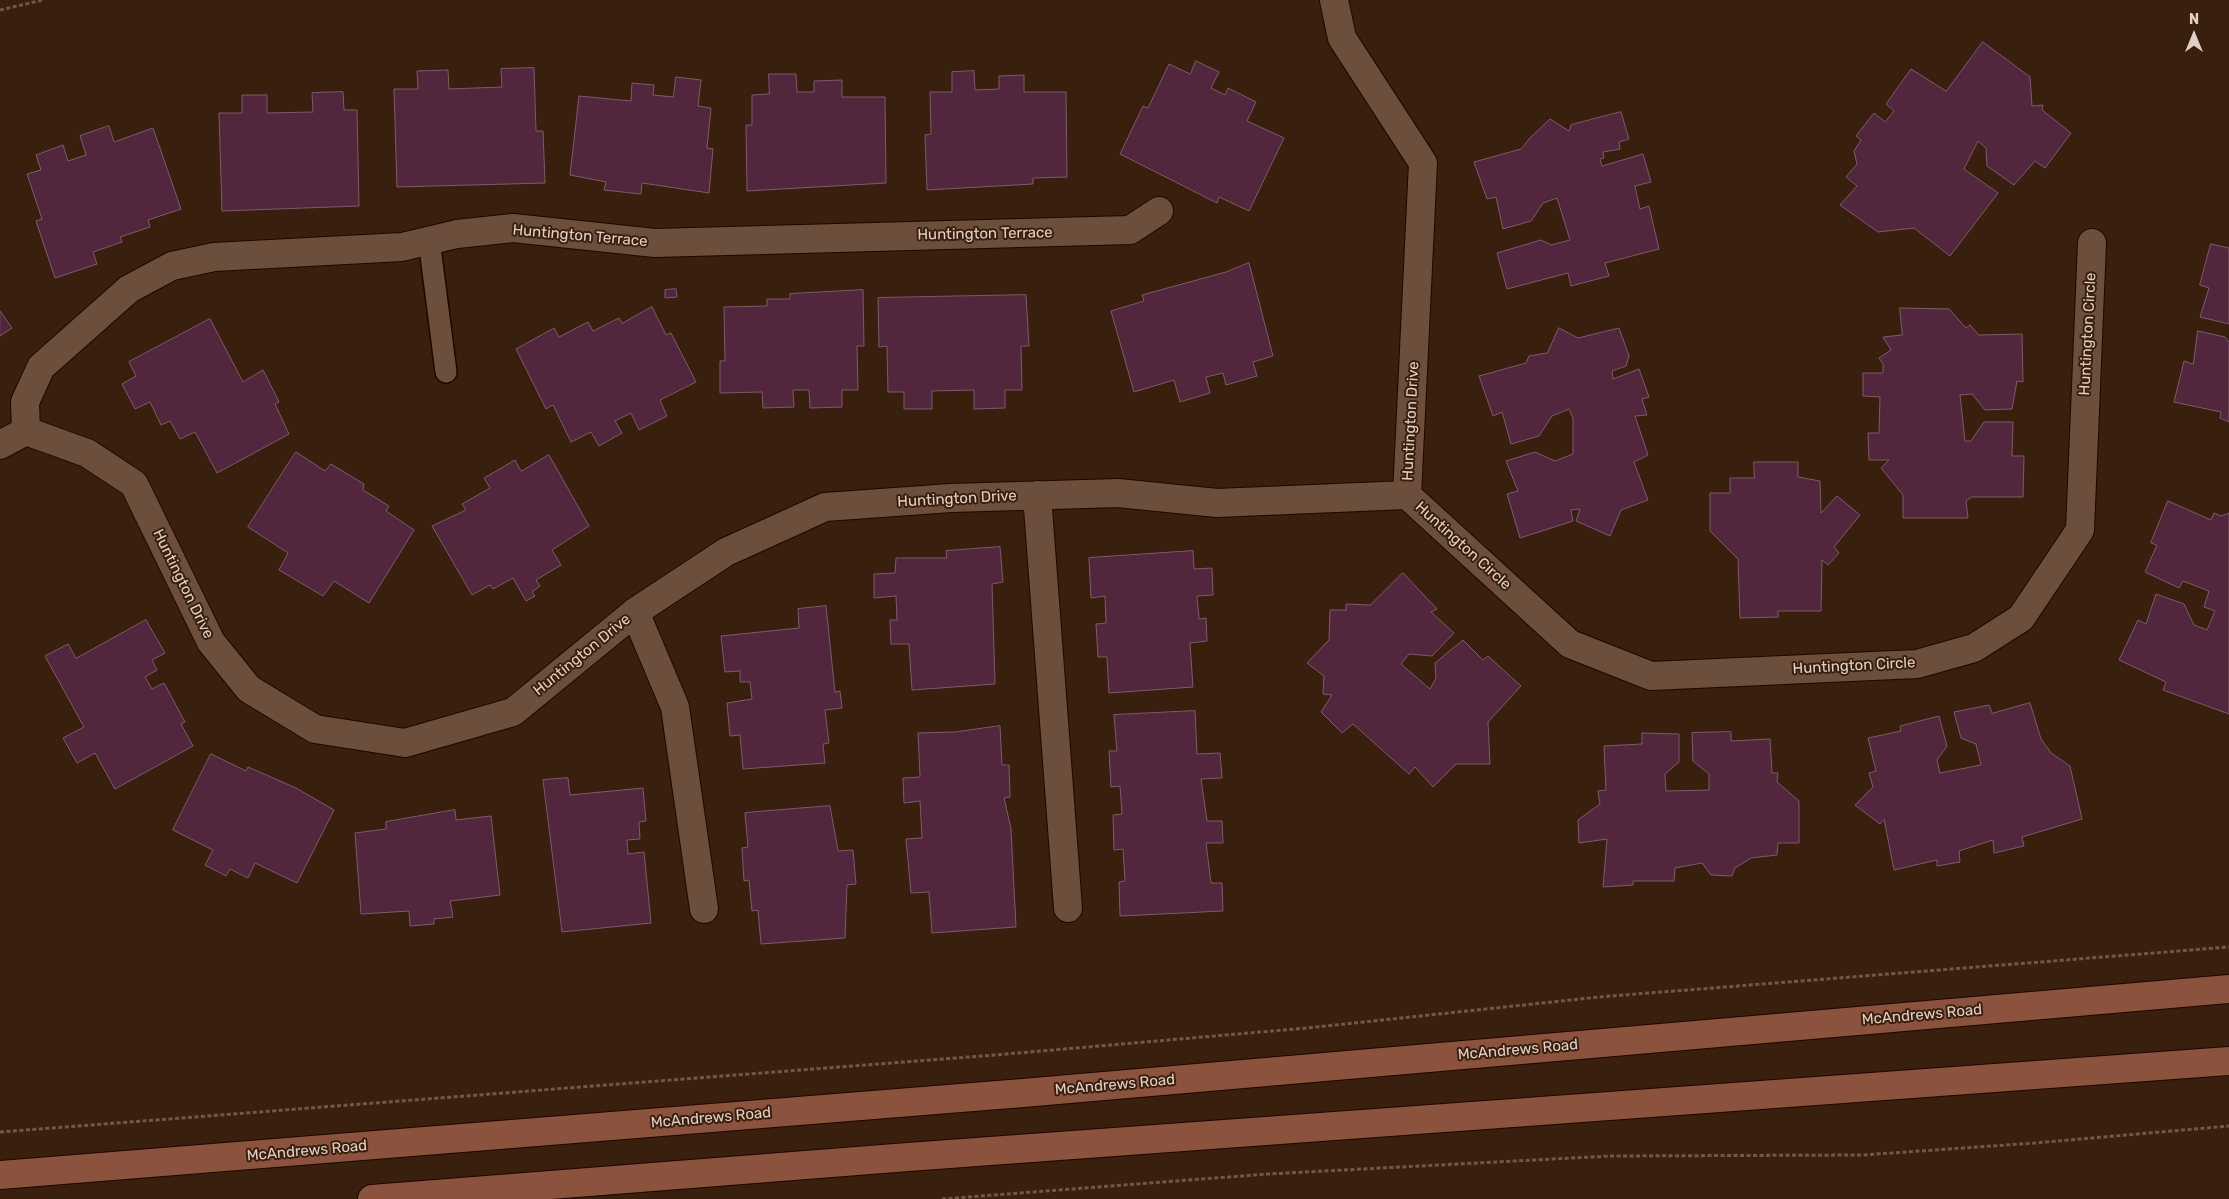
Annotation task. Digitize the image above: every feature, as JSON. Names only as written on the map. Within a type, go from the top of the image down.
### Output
[{"type":"main road","name":"McAndrews Road","points":[[0,1175],[1023,1093],[2229,989]]},
{"type":"main road","points":[[372,1199],[918,1156],[2229,1061]]},
{"type":"street","name":"Huntington Drive","points":[[26,430],[87,453],[134,484],[211,642],[249,689],[314,729],[405,743],[513,712],[635,612],[726,552],[825,507],[951,498],[1118,493],[1218,503],[1407,496],[1423,163],[1342,38],[1334,0]]},
{"type":"street","name":"Huntington Terrace","points":[[26,430],[25,402],[41,367],[129,289],[172,266],[214,257],[402,248],[457,234],[513,228],[655,243],[1130,230],[1159,212]]},
{"type":"street","name":"Huntington Circle","points":[[1407,496],[1570,644],[1651,676],[1917,664],[1974,648],[2021,618],[2080,530],[2092,243]]},
{"type":"street","points":[[0,445],[26,430]]},
{"type":"street","name":"Huntington Drive","points":[[1037,496],[1068,908]]},
{"type":"street","name":"Huntington Drive","points":[[635,612],[675,708],[704,910]]},
{"type":"lane","points":[[429,240],[446,372]]},
{"type":"path","points":[[0,10],[43,0]]},
{"type":"path","points":[[0,1132],[995,1055],[1307,1028],[1599,997],[2229,947]]},
{"type":"path","points":[[942,1199],[1268,1174],[1610,1156],[1863,1154],[2035,1143],[2229,1126]]},
{"type":"building","points":[[1983,42],[2030,77],[2032,106],[2043,105],[2042,110],[2071,133],[2045,168],[2035,161],[2014,185],[1987,166],[1986,148],[1978,141],[1964,169],[1998,193],[1950,256],[1914,228],[1878,232],[1840,205],[1857,186],[1846,177],[1857,164],[1854,151],[1861,140],[1856,136],[1874,113],[1885,122],[1894,111],[1886,104],[1911,69],[1946,91]]},
{"type":"building","points":[[1196,61],[1219,72],[1211,88],[1225,95],[1228,88],[1256,102],[1247,121],[1284,138],[1249,211],[1219,197],[1217,203],[1120,154],[1143,106],[1148,108],[1169,64],[1190,74]]},
{"type":"building","points":[[534,68],[536,131],[543,131],[545,183],[397,187],[394,89],[418,89],[417,71],[448,70],[449,89],[502,87],[501,69]]},
{"type":"building","points":[[974,71],[975,90],[999,89],[999,76],[1024,75],[1024,92],[1066,92],[1067,177],[1033,178],[1033,184],[927,190],[925,135],[931,134],[930,92],[952,92],[952,72]]},
{"type":"building","points":[[769,74],[796,74],[797,92],[814,92],[814,81],[842,80],[842,97],[885,97],[886,183],[747,191],[746,125],[752,125],[752,95],[769,94]]},
{"type":"building","points":[[676,77],[701,80],[698,106],[711,108],[707,148],[713,149],[709,193],[642,183],[641,194],[604,190],[606,182],[570,175],[579,96],[631,101],[632,83],[654,85],[653,95],[673,97]]},
{"type":"building","points":[[343,92],[344,110],[357,110],[359,206],[222,211],[219,113],[242,113],[242,95],[267,95],[267,113],[313,112],[312,93]]},
{"type":"building","points":[[1621,112],[1629,139],[1619,142],[1620,149],[1603,152],[1604,158],[1600,159],[1602,166],[1643,154],[1651,182],[1635,186],[1640,209],[1649,206],[1659,249],[1605,263],[1609,276],[1571,286],[1568,273],[1507,289],[1497,253],[1541,240],[1551,245],[1570,240],[1557,198],[1543,203],[1531,221],[1503,229],[1496,197],[1487,199],[1474,162],[1521,149],[1550,119],[1569,131],[1571,125]]},
{"type":"building","points":[[109,126],[114,142],[153,128],[181,209],[148,220],[150,227],[120,237],[122,242],[93,252],[97,264],[55,278],[36,221],[42,219],[27,174],[41,170],[36,155],[63,145],[68,161],[86,155],[80,136]]},
{"type":"building","points":[[2211,244],[2229,248],[2229,324],[2200,317],[2209,288],[2200,285]]},
{"type":"building","points":[[1249,263],[1273,356],[1253,362],[1257,376],[1226,385],[1223,373],[1206,377],[1210,393],[1180,402],[1174,380],[1134,392],[1111,311],[1144,301],[1142,295],[1226,272]]},
{"type":"building","points":[[676,289],[677,297],[665,298],[665,290]]},
{"type":"building","points":[[863,290],[864,346],[857,346],[858,390],[842,390],[842,407],[810,408],[809,390],[793,390],[794,407],[763,408],[762,392],[720,393],[720,361],[725,361],[724,307],[767,306],[767,299],[790,299],[790,294]]},
{"type":"building","points":[[1026,295],[1029,346],[1021,346],[1022,390],[1005,390],[1005,408],[974,409],[974,390],[932,391],[932,409],[904,409],[904,392],[888,392],[887,346],[879,347],[878,298]]},
{"type":"building","points":[[652,307],[666,335],[671,333],[696,382],[660,400],[667,416],[639,430],[631,413],[615,421],[622,433],[599,446],[591,432],[571,442],[553,405],[546,409],[516,349],[554,328],[559,337],[588,322],[593,331],[619,318],[622,323]]},
{"type":"building","points":[[1900,308],[1949,309],[1966,328],[1970,325],[1979,335],[2022,334],[2023,382],[2017,381],[2012,409],[1985,410],[1972,394],[1960,395],[1965,441],[1971,441],[1984,422],[2013,422],[2012,456],[2024,456],[2023,497],[1972,497],[1966,501],[1968,518],[1903,518],[1903,495],[1881,468],[1889,460],[1869,460],[1868,433],[1879,433],[1880,397],[1863,396],[1863,373],[1883,373],[1883,364],[1879,358],[1891,350],[1883,337],[1902,335]]},
{"type":"building","points":[[0,311],[12,328],[0,336]]},
{"type":"building","points":[[210,319],[243,382],[263,370],[279,402],[275,404],[289,434],[217,473],[195,432],[180,439],[170,421],[161,425],[150,402],[135,409],[122,384],[136,376],[129,362]]},
{"type":"building","points":[[1559,328],[1578,338],[1619,328],[1629,356],[1626,366],[1612,371],[1613,379],[1639,369],[1649,397],[1642,399],[1647,415],[1635,416],[1648,455],[1634,462],[1648,500],[1621,510],[1610,536],[1576,521],[1580,509],[1571,510],[1573,521],[1520,538],[1507,494],[1518,491],[1506,461],[1535,452],[1555,461],[1573,454],[1573,418],[1569,409],[1552,416],[1539,436],[1511,444],[1502,412],[1493,416],[1479,376],[1526,363],[1529,356],[1547,353]]},
{"type":"building","points":[[2198,331],[2225,337],[2229,342],[2229,422],[2220,418],[2221,412],[2174,402],[2184,361],[2193,364]]},
{"type":"building","points":[[296,452],[325,471],[331,464],[364,484],[363,490],[389,506],[386,511],[414,530],[369,603],[334,581],[323,596],[279,570],[288,553],[248,527]]},
{"type":"building","points":[[549,455],[589,526],[552,550],[561,565],[536,580],[540,586],[532,592],[535,596],[526,601],[513,578],[493,589],[490,585],[472,595],[432,526],[466,510],[462,504],[490,488],[484,478],[515,460],[521,471]]},
{"type":"building","points":[[1754,462],[1798,462],[1798,477],[1820,481],[1821,513],[1837,496],[1860,515],[1834,547],[1839,553],[1828,565],[1822,560],[1821,611],[1778,611],[1778,617],[1740,618],[1738,559],[1710,531],[1710,493],[1730,493],[1730,478],[1754,478]]},
{"type":"building","points":[[2168,501],[2211,520],[2214,513],[2221,516],[2229,513],[2229,714],[2163,690],[2166,682],[2119,660],[2138,620],[2146,624],[2156,594],[2184,604],[2194,625],[2207,630],[2215,611],[2204,607],[2209,591],[2183,581],[2179,588],[2145,572],[2157,545],[2151,543]]},
{"type":"building","points":[[1000,547],[1003,582],[992,584],[995,684],[912,690],[909,644],[891,644],[890,620],[897,620],[896,596],[874,598],[874,574],[895,573],[896,558],[947,558],[946,551]]},
{"type":"building","points":[[1193,551],[1194,569],[1212,568],[1213,595],[1197,596],[1199,619],[1206,618],[1207,641],[1190,643],[1193,687],[1109,693],[1107,657],[1098,657],[1096,624],[1106,623],[1105,596],[1091,598],[1089,558]]},
{"type":"building","points":[[1403,573],[1437,609],[1431,612],[1454,633],[1432,656],[1409,654],[1401,664],[1430,689],[1436,678],[1435,663],[1463,640],[1483,660],[1488,656],[1521,686],[1488,722],[1490,764],[1456,764],[1433,787],[1415,767],[1409,774],[1353,724],[1342,733],[1321,712],[1332,695],[1323,694],[1324,676],[1307,663],[1329,640],[1330,610],[1346,610],[1346,604],[1370,605]]},
{"type":"building","points":[[826,606],[835,692],[840,691],[842,708],[825,710],[829,743],[823,744],[825,763],[743,769],[740,735],[730,736],[727,703],[752,699],[750,682],[740,682],[740,671],[725,672],[721,636],[799,628],[798,609]]},
{"type":"building","points":[[146,620],[165,653],[152,660],[157,670],[145,677],[152,689],[164,683],[185,722],[181,724],[193,746],[115,789],[95,753],[77,763],[63,738],[84,727],[45,656],[68,644],[76,658]]},
{"type":"building","points":[[2030,703],[2041,739],[2051,753],[2070,766],[2082,819],[2022,837],[2024,846],[1994,853],[1993,840],[1959,851],[1960,862],[1937,866],[1937,860],[1894,870],[1884,819],[1880,824],[1855,805],[1873,787],[1869,773],[1876,771],[1868,738],[1901,731],[1900,726],[1939,716],[1947,746],[1937,760],[1940,773],[1981,765],[1976,744],[1961,738],[1954,712],[1989,705],[1992,713]]},
{"type":"building","points":[[1195,711],[1197,754],[1220,753],[1222,778],[1201,779],[1207,821],[1222,821],[1223,843],[1206,843],[1211,883],[1222,883],[1223,911],[1120,916],[1119,882],[1125,881],[1123,849],[1114,850],[1113,815],[1122,814],[1120,786],[1111,787],[1109,751],[1117,751],[1114,715]]},
{"type":"building","points":[[1000,726],[1002,765],[1009,765],[1010,797],[1004,798],[1011,829],[1016,927],[932,933],[929,892],[911,893],[906,839],[922,838],[920,801],[904,803],[903,778],[920,777],[918,733],[955,732]]},
{"type":"building","points":[[1731,732],[1731,741],[1770,739],[1772,773],[1778,773],[1777,782],[1799,801],[1799,843],[1778,843],[1777,855],[1751,858],[1735,868],[1732,876],[1711,875],[1702,863],[1675,868],[1674,881],[1633,881],[1633,885],[1603,887],[1607,839],[1579,843],[1578,820],[1600,804],[1598,791],[1606,790],[1604,746],[1642,744],[1642,733],[1679,734],[1679,762],[1665,774],[1666,791],[1709,790],[1709,774],[1693,761],[1692,733]]},
{"type":"building","points":[[211,754],[246,771],[248,767],[296,788],[334,810],[297,883],[255,863],[248,878],[230,869],[226,876],[205,865],[213,850],[173,830]]},
{"type":"building","points":[[568,778],[570,795],[643,788],[646,821],[639,822],[640,839],[627,840],[628,854],[644,852],[651,923],[562,932],[543,780]]},
{"type":"building","points":[[830,806],[838,851],[853,850],[856,884],[847,885],[845,938],[761,944],[758,910],[752,911],[749,880],[744,881],[742,848],[748,847],[745,813]]},
{"type":"building","points":[[455,810],[456,820],[491,816],[500,895],[450,901],[453,917],[434,919],[434,924],[410,926],[409,911],[361,914],[355,833],[386,829],[386,822]]}]
